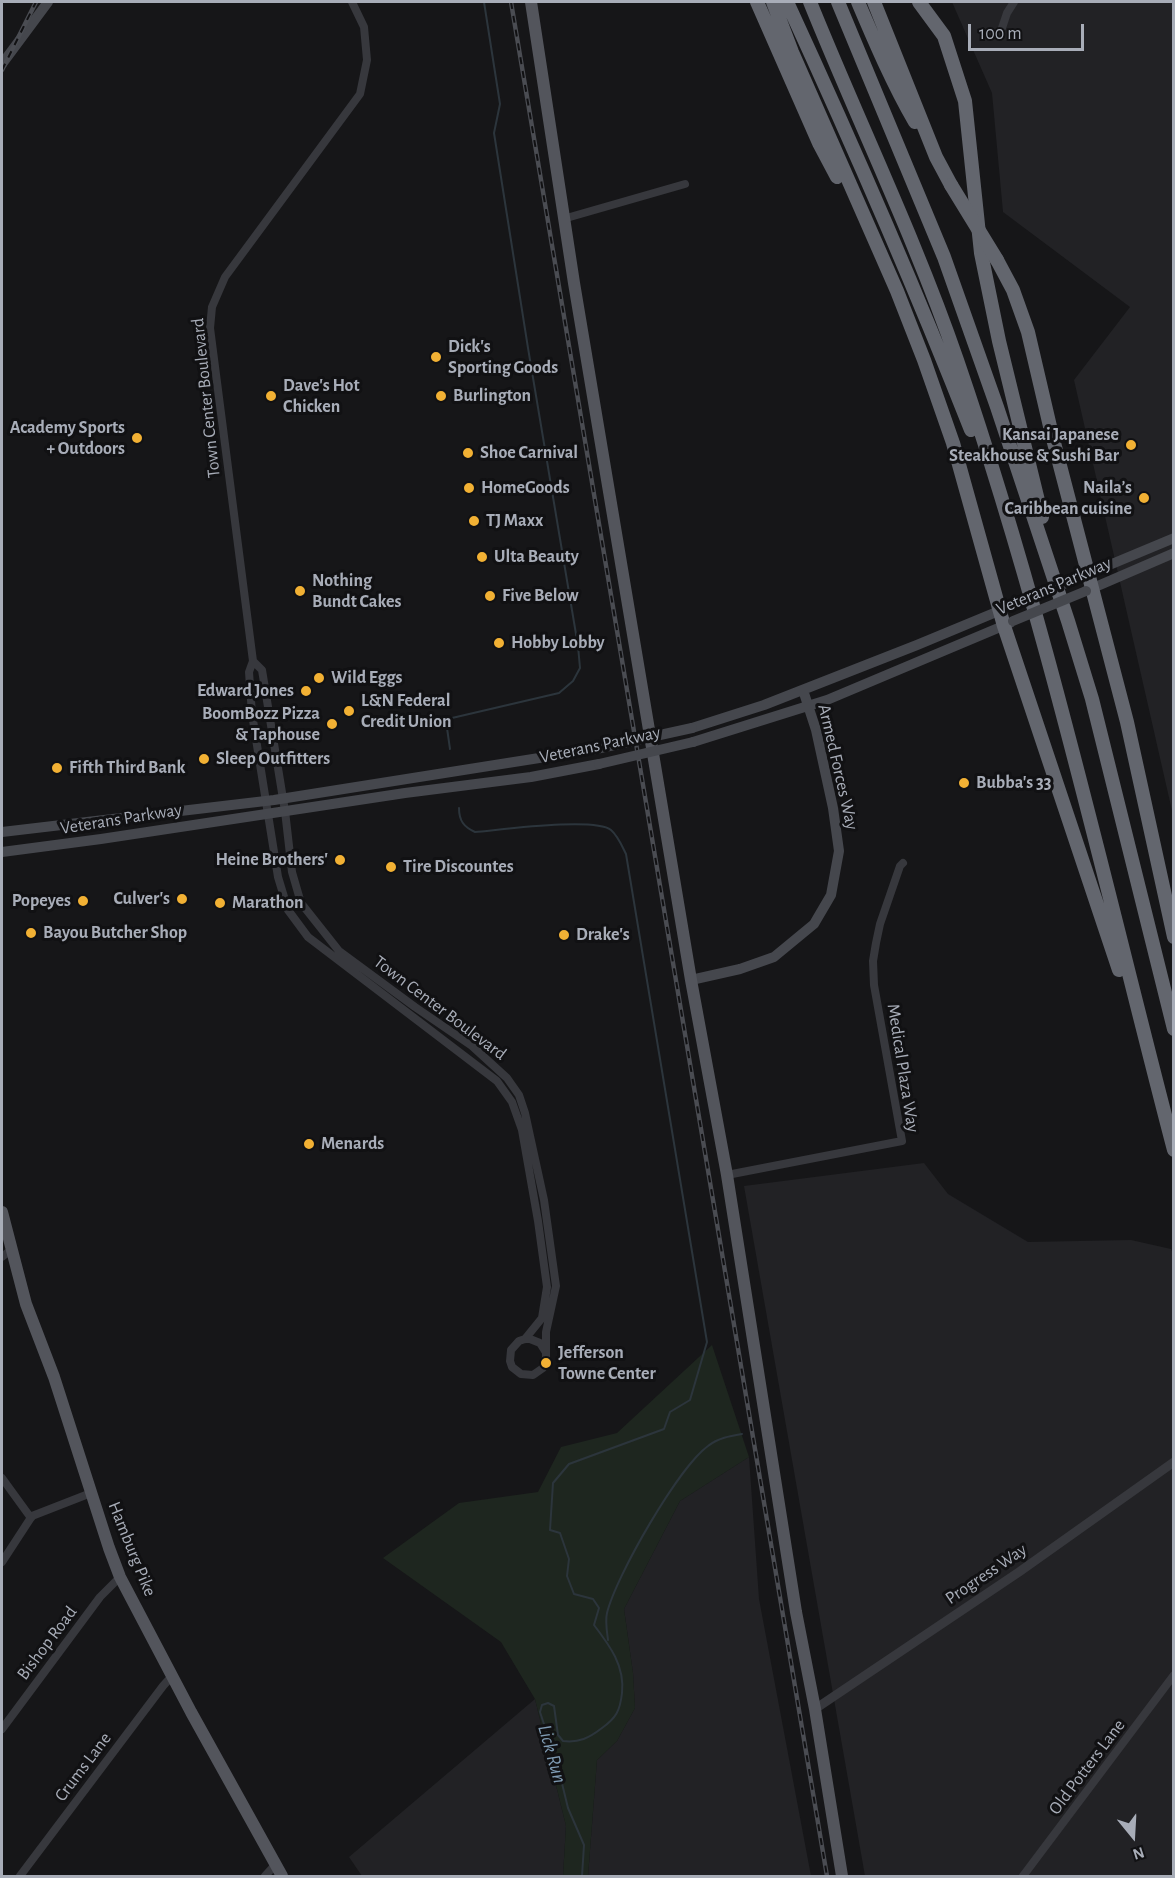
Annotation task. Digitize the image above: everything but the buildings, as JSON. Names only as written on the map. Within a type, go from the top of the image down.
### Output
[{"type":"highway","points":[[757,2],[819,143],[897,291]]},
{"type":"highway","points":[[773,2],[792,52],[897,291],[924,360],[953,443],[1159,1094]]},
{"type":"highway","points":[[787,2],[849,137],[938,346],[1014,539]]},
{"type":"highway","points":[[810,2],[927,279],[957,360],[1014,539],[1055,682],[1173,1150]]},
{"type":"highway","points":[[838,2],[944,257],[1068,621],[1092,699],[1173,1029]]},
{"type":"highway","points":[[858,2],[906,105],[1013,290],[1028,332],[1088,582],[1127,722],[1173,937]]},
{"type":"highway","points":[[874,2],[936,157]]},
{"type":"highway","points":[[919,2],[944,36],[965,101],[981,253],[999,341],[1068,621]]},
{"type":"main road","points":[[2,64],[48,2]]},
{"type":"main road","points":[[531,2],[563,219],[691,980],[727,1175],[791,1578],[843,1876]]},
{"type":"main road","name":"Veterans Parkway","points":[[2,852],[531,777],[693,742],[808,706],[868,684],[1009,623],[1173,538]]},
{"type":"main road","name":"Veterans Parkway","points":[[2,832],[282,798],[596,749],[692,728],[730,717],[803,690],[1005,608],[1173,553]]},
{"type":"main road","name":"Armed Forces Way","points":[[691,980],[740,969],[774,957],[814,924],[831,895],[839,851],[833,808],[816,730],[803,690]]},
{"type":"main road","name":"Hamburg Pike","points":[[2,1212],[26,1304],[54,1377],[120,1577],[282,1876]]},
{"type":"street","name":"Town Center Boulevard","points":[[352,2],[364,27],[367,60],[360,94],[225,277],[212,307],[210,328],[216,381],[253,661],[249,672],[252,714],[278,877],[288,910],[308,937],[497,1081],[512,1102],[522,1130],[547,1287],[542,1318],[525,1339]]},
{"type":"street","points":[[1002,28],[1006,13],[1014,2]]},
{"type":"street","points":[[563,219],[685,184]]},
{"type":"street","name":"Town Center Boulevard","points":[[253,661],[262,670],[285,811],[292,872],[301,903],[339,951],[472,1046],[507,1078],[519,1095],[544,1200],[556,1286],[546,1332],[545,1351]]},
{"type":"street","name":"Medical Plaza Way","points":[[727,1175],[902,1141],[874,985],[873,961],[880,924],[903,863]]},
{"type":"street","points":[[2,1257],[12,1249]]},
{"type":"street","points":[[525,1339],[540,1343],[545,1351],[546,1363],[538,1372],[527,1376],[512,1367],[510,1355],[515,1345],[525,1339]]},
{"type":"street","name":"Progress Way","points":[[815,1709],[1019,1572],[1173,1462]]},
{"type":"street","points":[[2,1478],[31,1518]]},
{"type":"street","points":[[2,1562],[31,1518],[91,1493]]},
{"type":"street","name":"Bishop Road","points":[[2,1729],[100,1597],[120,1577]]},
{"type":"street","name":"Old Potters Lane","points":[[1023,1876],[1173,1675]]},
{"type":"street","name":"Crums Lane","points":[[20,1876],[172,1676]]},
{"type":"street","points":[[265,1876],[275,1865]]},
{"type":"shaded area","points":[[952,2],[1173,2],[1173,815],[1074,380],[1130,307],[1003,212],[992,93]]},
{"type":"shaded area","points":[[924,1163],[948,1194],[1028,1242],[1131,1240],[1171,1249],[1174,1256],[1173,1876],[865,1876],[744,1186]]},
{"type":"shaded area","points":[[712,1345],[749,1457],[680,1501],[624,1609],[633,1673],[635,1708],[617,1741],[597,1760],[588,1876],[563,1876],[566,1826],[535,1699],[501,1642],[383,1558],[459,1503],[538,1492],[561,1447],[617,1433]]},
{"type":"shaded area","points":[[749,1457],[759,1599],[811,1876],[588,1876],[597,1760],[617,1741],[635,1708],[633,1673],[624,1609],[680,1501]]},
{"type":"shaded area","points":[[535,1699],[566,1826],[563,1876],[362,1876],[349,1857]]},
{"type":"waterway","points":[[450,749],[447,728],[452,718],[559,693],[573,681],[580,668],[494,133],[500,104],[484,2]]},
{"type":"waterway","name":"Lick Run","points":[[459,808],[463,823],[475,832],[567,824],[586,825],[601,826],[611,830],[620,841],[626,854],[707,1342],[690,1400],[670,1412],[664,1429],[569,1464],[553,1483],[550,1530],[560,1533],[569,1559],[567,1576],[574,1594],[593,1599],[599,1608],[594,1625],[619,1665],[622,1683],[617,1714],[597,1732],[584,1739],[563,1741],[558,1735],[554,1706],[548,1703],[542,1705],[540,1712],[558,1767],[568,1808],[584,1845],[582,1876]]},
{"type":"waterway","points":[[608,1640],[606,1616],[613,1596],[622,1574],[665,1499],[695,1458],[708,1446],[720,1439],[742,1434]]},
{"type":"railway","points":[[2,70],[36,2]]},
{"type":"railway","points":[[511,2],[827,1876]]},
{"type":"place","name":"Dick's Sporting Goods","points":[[436,357]]},
{"type":"place","name":"Dave's Hot Chicken","points":[[271,396]]},
{"type":"place","name":"Burlington","points":[[441,396]]},
{"type":"place","name":"Academy Sports + Outdoors","points":[[137,438]]},
{"type":"place","name":"Kansai Japanese Steakhouse & Sushi Bar","points":[[1131,445]]},
{"type":"place","name":"Shoe Carnival","points":[[468,453]]},
{"type":"place","name":"HomeGoods","points":[[469,488]]},
{"type":"place","name":"Naila’s Caribbean cuisine","points":[[1144,498]]},
{"type":"place","name":"TJ Maxx","points":[[474,521]]},
{"type":"place","name":"Ulta Beauty","points":[[482,557]]},
{"type":"place","name":"Nothing Bundt Cakes","points":[[300,591]]},
{"type":"place","name":"Five Below","points":[[490,596]]},
{"type":"place","name":"Hobby Lobby","points":[[499,643]]},
{"type":"place","name":"Wild Eggs","points":[[319,678]]},
{"type":"place","name":"Edward Jones","points":[[306,691]]},
{"type":"place","name":"L&N Federal Credit Union","points":[[349,711]]},
{"type":"place","name":"BoomBozz Pizza & Taphouse","points":[[332,724]]},
{"type":"place","name":"Sleep Outfitters","points":[[204,759]]},
{"type":"place","name":"Fifth Third Bank","points":[[57,768]]},
{"type":"place","name":"Bubba's 33","points":[[964,783]]},
{"type":"place","name":"Heine Brothers'","points":[[340,860]]},
{"type":"place","name":"Tire Discountes","points":[[391,867]]},
{"type":"place","name":"Culver's","points":[[182,899]]},
{"type":"place","name":"Popeyes","points":[[83,901]]},
{"type":"place","name":"Marathon","points":[[220,903]]},
{"type":"place","name":"Bayou Butcher Shop","points":[[31,933]]},
{"type":"place","name":"Drake's","points":[[564,935]]},
{"type":"place","name":"Menards","points":[[309,1144]]},
{"type":"place","name":"Jefferson Towne Center","points":[[546,1363]]}]
